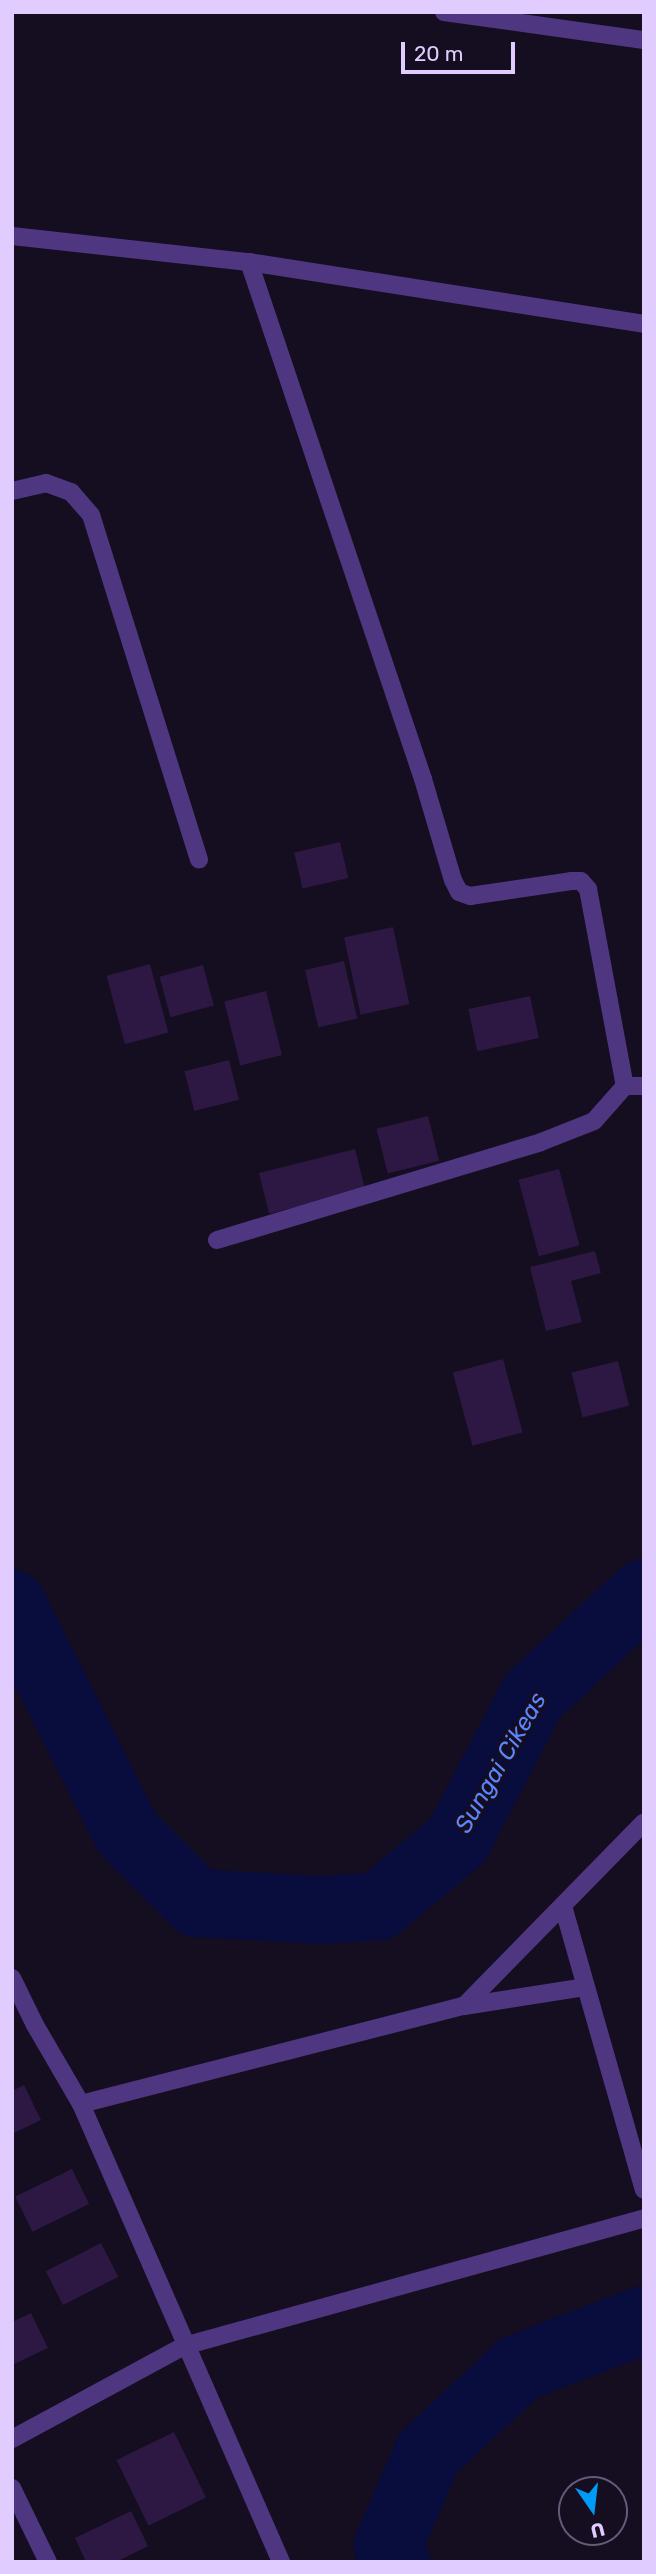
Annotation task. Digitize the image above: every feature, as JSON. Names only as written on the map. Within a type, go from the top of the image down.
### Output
[{"type":"street","points":[[444,12],[644,40]]},
{"type":"street","points":[[12,236],[250,262],[644,324]]},
{"type":"street","points":[[250,262],[423,779],[453,880],[459,892],[470,896],[571,881],[581,881],[588,889],[625,1086]]},
{"type":"street","points":[[12,491],[46,483],[71,492],[91,515],[199,859]]},
{"type":"street","points":[[218,1240],[572,1131],[594,1121],[625,1086],[644,1086]]},
{"type":"street","points":[[464,2006],[644,1822]]},
{"type":"street","points":[[563,1906],[644,2190]]},
{"type":"street","points":[[12,1978],[80,2104],[281,2562]]},
{"type":"street","points":[[80,2104],[464,2006],[585,1987]]},
{"type":"street","points":[[12,2439],[184,2346],[644,2218]]},
{"type":"street","points":[[12,2488],[48,2562]]},
{"type":"building","points":[[340,842],[348,878],[303,889],[294,853]]},
{"type":"building","points":[[393,927],[409,1004],[361,1015],[344,937]]},
{"type":"building","points":[[344,961],[357,1018],[318,1027],[305,970]]},
{"type":"building","points":[[150,964],[168,1033],[125,1044],[107,976]]},
{"type":"building","points":[[203,965],[214,1006],[170,1017],[160,977]]},
{"type":"building","points":[[266,991],[282,1055],[240,1065],[224,1001]]},
{"type":"building","points":[[530,996],[539,1038],[477,1051],[468,1009]]},
{"type":"building","points":[[229,1060],[239,1100],[194,1111],[184,1071]]},
{"type":"building","points":[[428,1116],[439,1161],[388,1173],[377,1129]]},
{"type":"building","points":[[355,1149],[365,1190],[269,1214],[259,1173]]},
{"type":"building","points":[[559,1169],[579,1245],[539,1256],[518,1180]]},
{"type":"building","points":[[595,1251],[601,1273],[571,1281],[582,1322],[546,1331],[530,1267]]},
{"type":"building","points":[[503,1359],[523,1432],[472,1446],[453,1372]]},
{"type":"building","points":[[618,1361],[629,1406],[583,1417],[571,1373]]},
{"type":"building","points":[[24,2085],[41,2120],[12,2134],[12,2091]]},
{"type":"building","points":[[72,2169],[89,2204],[32,2232],[15,2197]]},
{"type":"building","points":[[101,2243],[118,2277],[63,2305],[46,2271]]},
{"type":"building","points":[[31,2313],[48,2348],[12,2365],[12,2322]]},
{"type":"building","points":[[174,2432],[206,2498],[148,2526],[116,2460]]},
{"type":"building","points":[[131,2511],[148,2546],[116,2562],[86,2562],[75,2538]]},
{"type":"waterway","name":"Sungai Cikeas","points":[[12,1604],[127,1833],[197,1903],[321,1910],[379,1906],[457,1841],[533,1696],[644,1593]]},
{"type":"waterway","name":"Sungai Cikeas","points":[[396,2562],[388,2546],[428,2453],[519,2368],[644,2320]]}]
